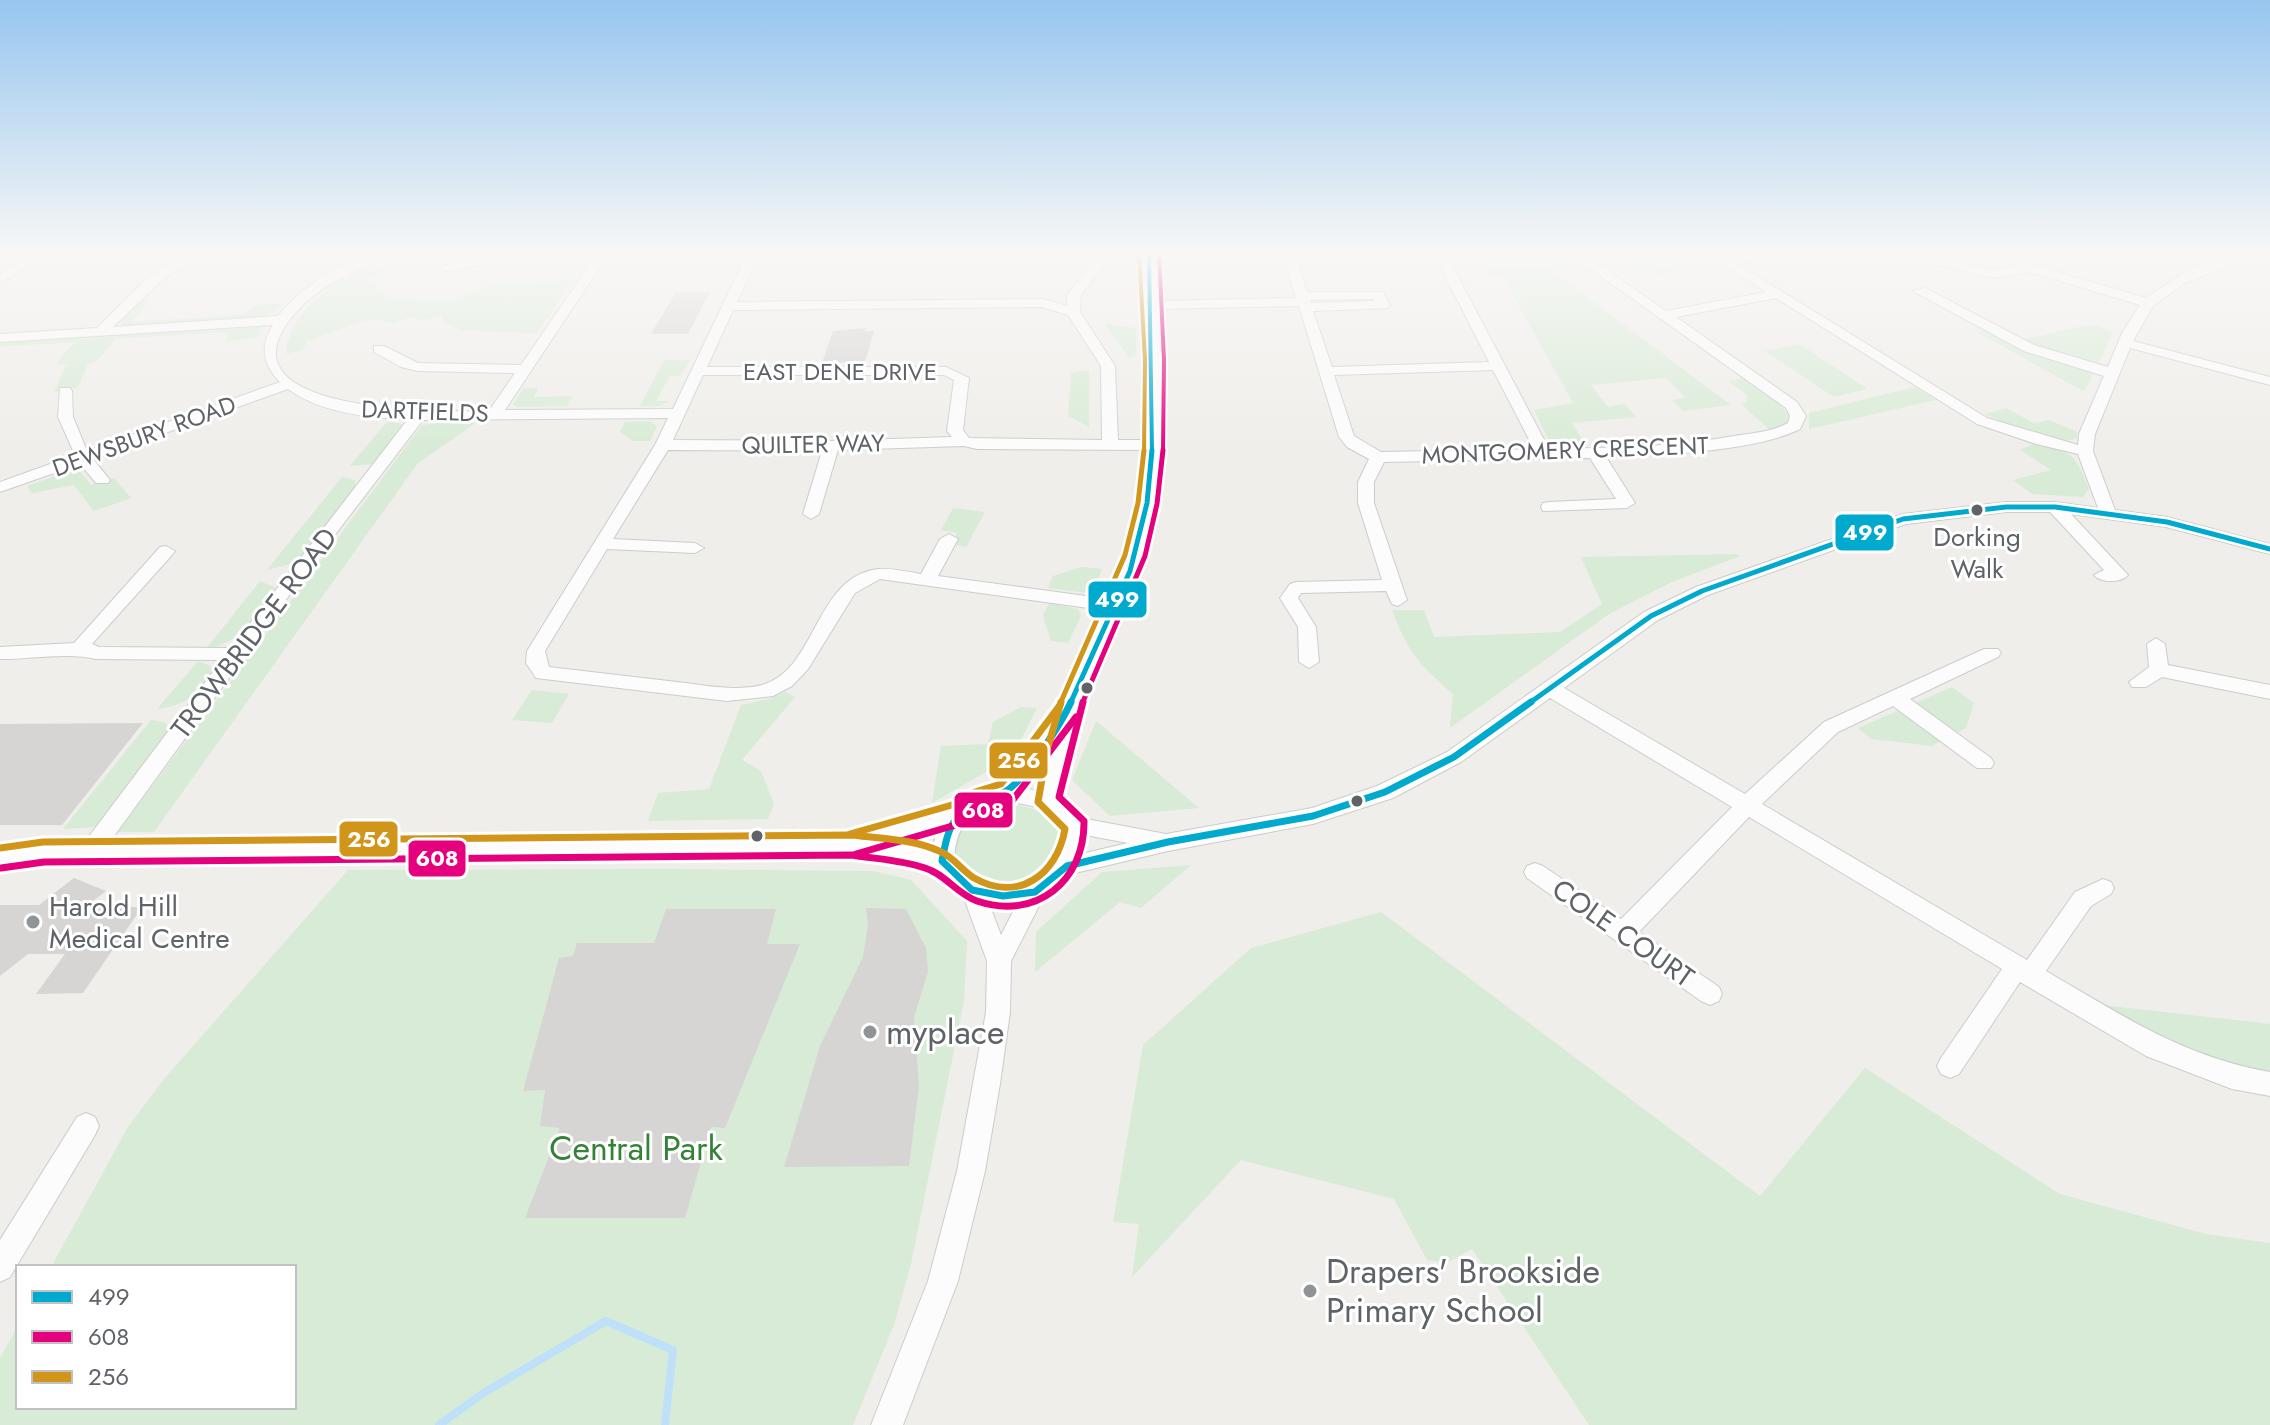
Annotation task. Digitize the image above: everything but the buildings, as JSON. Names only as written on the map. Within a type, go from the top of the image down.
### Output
[{"type":"street","points":[[100,332],[113,318]]},
{"type":"street","points":[[494,415],[558,318]]},
{"type":"street","points":[[723,318],[663,445],[536,651],[536,663],[543,673],[727,694],[766,691],[785,681],[801,664],[837,602],[856,583],[880,574],[1116,606]]},
{"type":"street","points":[[1077,318],[1108,366],[1110,445]]},
{"type":"street","points":[[1048,801],[1066,716],[1116,606],[1140,539],[1150,490],[1154,445],[1152,318]]},
{"type":"street","points":[[1309,662],[1307,627],[1289,598],[1296,588],[1396,592],[1366,503],[1366,482],[1378,457],[1353,444],[1347,437],[1310,318]]},
{"type":"street","points":[[1473,318],[1544,454]]},
{"type":"street","name":"MONTGOMERY CRESCENT","points":[[1378,457],[1595,453],[1710,445],[1781,433],[1798,422],[1792,405],[1666,318]]},
{"type":"street","points":[[1817,318],[1982,421],[2041,441],[2085,451]]},
{"type":"street","points":[[1973,318],[2029,348],[2111,373]]},
{"type":"street","points":[[2108,513],[2085,451],[2090,419],[2137,318]]},
{"type":"street","points":[[0,338],[283,320]]},
{"type":"street","points":[[283,320],[272,340],[270,356],[271,364],[288,384]]},
{"type":"street","points":[[2125,343],[2270,381]]},
{"type":"street","points":[[379,349],[418,367],[524,369]]},
{"type":"street","points":[[1326,371],[1498,366]]},
{"type":"street","name":"EAST DENE DRIVE","points":[[698,371],[934,370],[956,373],[962,378],[955,431],[964,441]]},
{"type":"street","name":"DARTFIELDS","points":[[288,384],[302,394],[350,408],[419,415],[677,413]]},
{"type":"street","name":"DEWSBURY ROAD","points":[[0,487],[288,384]]},
{"type":"street","points":[[65,391],[66,429],[83,458],[102,480]]},
{"type":"street","name":"TROWBRIDGE ROAD","points":[[90,852],[419,415]]},
{"type":"street","points":[[964,441],[977,444],[1154,445]]},
{"type":"street","name":"QUILTER WAY","points":[[663,445],[831,446],[964,441]]},
{"type":"street","points":[[811,514],[831,446]]},
{"type":"street","points":[[1549,507],[1627,503],[1595,453]]},
{"type":"street","points":[[1067,866],[1168,842],[1313,816],[1385,792],[1454,757],[1651,616],[1702,591],[1903,519],[2006,507],[2055,507],[2167,522],[2270,549]]},
{"type":"street","points":[[2055,507],[2119,575],[2103,575]]},
{"type":"street","points":[[927,580],[949,539]]},
{"type":"street","points":[[603,544],[695,548]]},
{"type":"street","points":[[83,647],[83,641],[166,551]]},
{"type":"street","points":[[2156,644],[2159,670]]},
{"type":"street","points":[[0,653],[63,652],[83,647],[96,653],[238,654]]},
{"type":"street","points":[[1622,934],[1788,764],[1831,727],[1991,653]]},
{"type":"street","points":[[2139,682],[2159,670],[2270,692]]},
{"type":"street","points":[[1549,688],[2155,1048],[2232,1077],[2270,1084]]},
{"type":"street","points":[[1894,697],[1984,763]]},
{"type":"street","points":[[1007,793],[1066,716]]},
{"type":"street","points":[[853,845],[956,814],[979,801],[1007,793],[1048,801],[1075,825],[1168,842]]},
{"type":"street","points":[[942,861],[944,835],[956,814]]},
{"type":"street","points":[[972,890],[1003,896],[1035,892],[1067,866],[1075,843],[1075,825]]},
{"type":"street","points":[[0,858],[43,852],[853,845],[942,861],[972,890],[999,961],[998,1012],[971,1171],[943,1281],[887,1425]]},
{"type":"street","name":"COLE COURT","points":[[1535,872],[1710,994]]},
{"type":"street","points":[[1950,1066],[2083,899],[2103,888]]},
{"type":"street","points":[[999,961],[1035,892]]},
{"type":"street","points":[[0,1267],[86,1126]]},
{"type":"green space","points":[[123,318],[135,318],[132,322],[258,318],[122,328]]},
{"type":"green space","points":[[299,318],[406,318],[393,324],[375,319],[362,321],[307,341],[303,350],[286,354]]},
{"type":"green space","points":[[442,318],[547,318],[537,333],[462,331]]},
{"type":"green space","points":[[1526,318],[1616,318],[1731,405],[1683,411],[1672,400],[1686,398],[1666,378],[1591,385],[1608,407],[1625,404],[1636,417],[1572,423],[1587,447],[1553,449],[1534,410],[1573,403]]},
{"type":"green space","points":[[1104,323],[1136,328],[1136,356],[1129,358]]},
{"type":"green space","points":[[2091,324],[2113,332],[2099,362],[2091,363],[2028,344],[2025,339]]},
{"type":"green space","points":[[260,325],[263,330],[258,330],[261,332],[259,337],[225,342],[228,332],[115,339],[97,361],[88,364],[78,387],[54,392],[65,367],[69,365],[56,364],[74,342],[0,347],[0,340]]},
{"type":"green space","points":[[1984,330],[2024,350],[2093,374],[2085,390],[2081,390],[1977,332]]},
{"type":"green space","points":[[1799,344],[1868,389],[1834,397],[1765,351]]},
{"type":"green space","points":[[664,360],[690,360],[681,376],[670,376],[656,401],[670,401],[659,406],[640,406]]},
{"type":"green space","points":[[1089,370],[1089,427],[1068,416],[1071,373]]},
{"type":"green space","points":[[1743,378],[1778,402],[1790,417],[1789,422],[1770,430],[1741,404],[1746,403],[1747,395],[1728,381]]},
{"type":"green space","points":[[1915,387],[1936,400],[1809,429],[1809,413]]},
{"type":"green space","points":[[524,388],[538,388],[534,397],[573,396],[567,406],[518,407],[513,404]]},
{"type":"green space","points":[[2006,408],[2034,423],[2049,420],[2077,432],[2077,438],[2066,441],[2042,438],[1985,414]]},
{"type":"green space","points":[[649,421],[657,426],[650,441],[633,441],[620,432],[625,422]]},
{"type":"green space","points":[[386,423],[405,425],[375,464],[350,466]]},
{"type":"green space","points":[[476,423],[418,463],[154,832],[118,832],[422,425]]},
{"type":"green space","points":[[2035,443],[2065,452],[2076,461],[2089,489],[2083,497],[2032,494],[2013,480],[2051,470],[2020,450]]},
{"type":"green space","points":[[77,468],[91,485],[114,478],[131,498],[94,511],[74,485],[32,493],[27,486]]},
{"type":"green space","points":[[342,477],[355,480],[355,490],[305,556],[294,563],[267,570]]},
{"type":"green space","points":[[953,508],[985,512],[966,547],[952,544],[957,533],[941,530]]},
{"type":"green space","points":[[1740,556],[1672,582],[1609,614],[1450,728],[1453,694],[1416,657],[1392,610],[1424,610],[1434,637],[1560,632],[1602,604],[1581,557]]},
{"type":"green space","points":[[1081,567],[1102,569],[1094,589],[1087,593],[1048,588],[1053,576]]},
{"type":"green space","points":[[260,581],[274,587],[275,596],[238,636],[206,649]]},
{"type":"green space","points":[[1049,603],[1078,609],[1081,616],[1068,643],[1051,641],[1043,615]]},
{"type":"green space","points":[[198,661],[213,667],[214,675],[196,694],[183,702],[157,709]]},
{"type":"green space","points":[[1952,687],[1974,703],[1966,728],[1932,746],[1871,739],[1858,728]]},
{"type":"green space","points":[[532,690],[569,694],[552,723],[512,720]]},
{"type":"green space","points":[[785,692],[795,697],[742,760],[761,771],[774,804],[768,819],[648,821],[658,793],[709,789],[741,705]]},
{"type":"green space","points":[[1021,707],[1037,708],[1012,757],[932,803],[941,746],[988,744],[993,722]]},
{"type":"green space","points":[[151,720],[165,722],[170,733],[97,827],[63,829]]},
{"type":"green space","points":[[1096,721],[1199,808],[1110,816],[1072,780]]},
{"type":"green space","points":[[1006,804],[1020,805],[1044,815],[1060,831],[1062,842],[1050,868],[1041,876],[1018,885],[992,884],[980,880],[961,866],[955,855],[954,844],[966,825],[986,811]]},
{"type":"green space","points":[[1191,865],[1141,908],[1120,902],[1035,972],[1036,932],[1102,872]]},
{"type":"green space","name":"Central Park","points":[[348,870],[873,871],[911,880],[967,941],[964,1001],[911,1264],[894,1325],[853,1425],[0,1425],[0,1358],[16,1330],[16,1409],[296,1409],[296,1265],[52,1265],[128,1127],[164,1079]]},
{"type":"green space","points":[[1381,912],[1760,1196],[1865,1068],[2060,1194],[2206,1234],[2270,1243],[2270,1425],[1589,1425],[1472,1249],[1447,1263],[1427,1260],[1394,1199],[1241,1160],[1132,1277],[1139,1224],[1113,1222],[1143,1045],[1251,948]]},
{"type":"green space","points":[[2102,1005],[2270,1024],[2270,1072],[2248,1070],[2204,1057]]},
{"type":"waterway","points":[[439,1425],[482,1394],[606,1321],[673,1350],[665,1425]]},
{"type":"transit line","name":"256","points":[[0,848],[43,842],[853,835],[907,842],[938,850],[971,876],[992,885],[1007,887],[1035,880],[1056,859],[1065,829],[1038,802],[1052,733],[1074,667],[1125,555],[1138,503],[1146,396],[1143,318]]},
{"type":"transit line","name":"499","points":[[1151,318],[1154,432],[1147,503],[1130,571],[1060,726],[1009,790],[976,803],[959,814],[948,830],[942,861],[972,890],[1003,896],[1035,892],[1067,866],[1168,842],[1313,816],[1385,792],[1454,757],[1651,616],[1702,591],[1903,519],[2006,507],[2055,507],[2167,522],[2270,549]]},
{"type":"transit line","name":"608","points":[[1,868],[44,862],[852,855],[926,868],[977,901],[1018,905],[1037,900],[1069,877],[1079,861],[1084,842],[1084,821],[1059,797],[1087,689],[1132,591],[1150,539],[1162,468],[1165,396],[1163,318]]},
{"type":"transit line","name":"256","points":[[850,834],[952,805],[975,792],[1001,784],[1060,705]]},
{"type":"transit line","name":"608","points":[[856,854],[959,824],[983,810],[1012,801],[1076,717]]},
{"type":"place","name":"Dorking Walk","points":[[1977,510]]},
{"type":"place","name":"Harold Hill Medical Centre","points":[[33,922]]},
{"type":"place","name":"myplace","points":[[870,1032]]},
{"type":"place","name":"Drapers' Brookside Primary School","points":[[1310,1291]]}]
